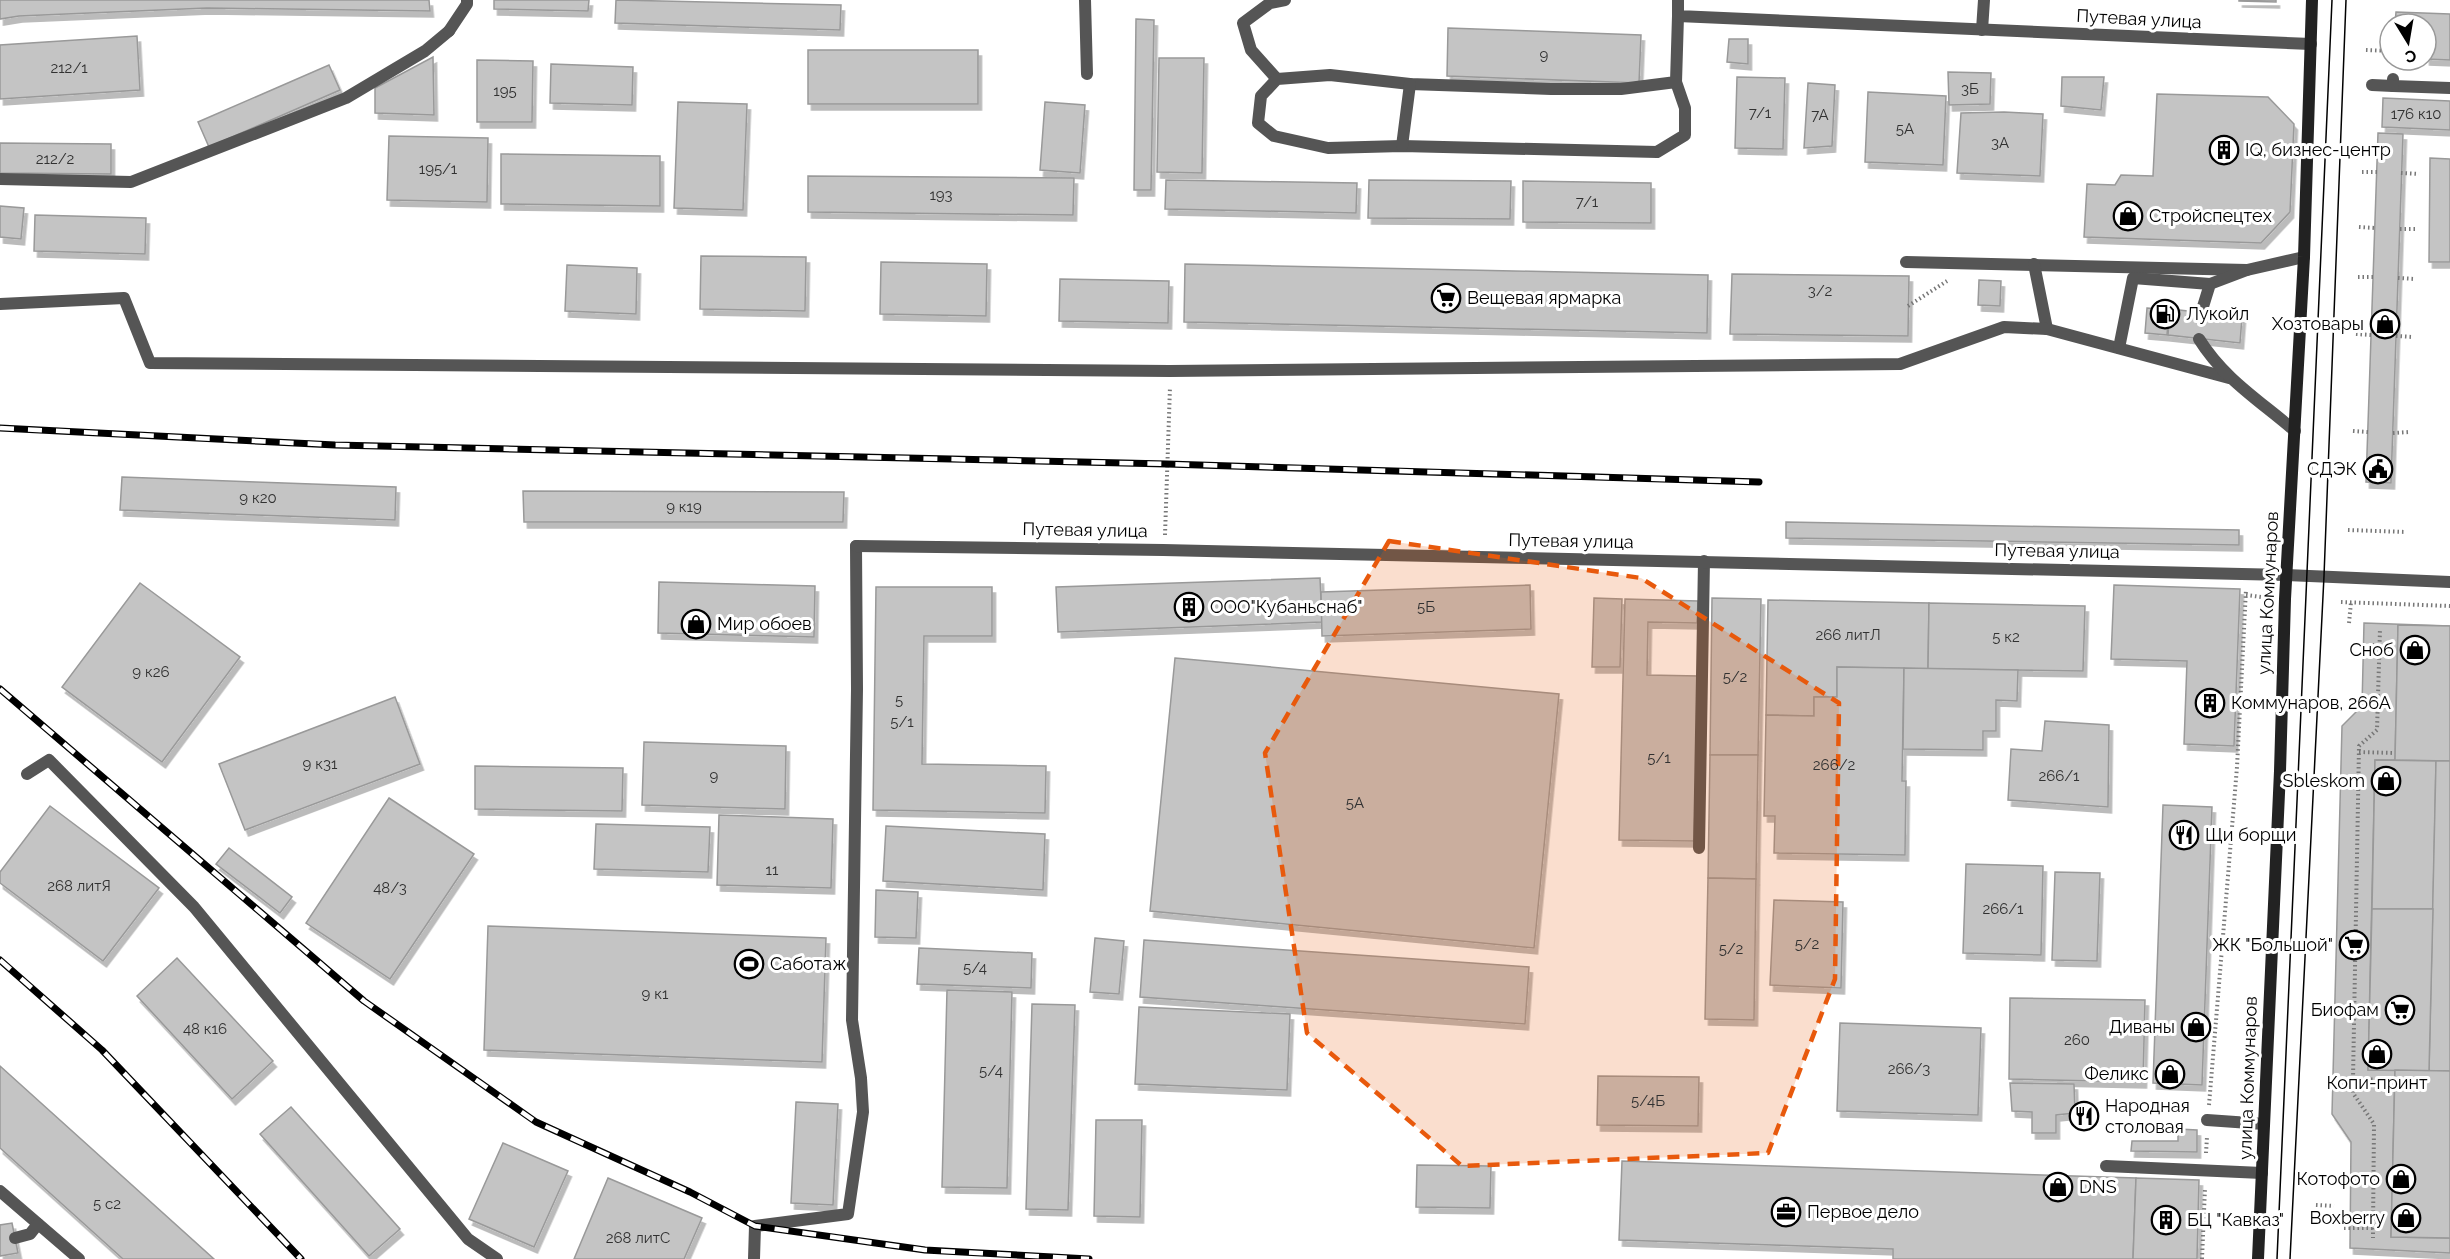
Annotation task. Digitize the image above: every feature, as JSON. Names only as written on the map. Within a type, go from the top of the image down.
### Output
[{"type":"main road","name":"улица Коммунаров","points":[[2258,1259],[2280,783],[2286,575],[2304,257],[2312,0]]},
{"type":"street","points":[[0,179],[131,182],[346,98],[425,51],[449,31],[467,4],[467,0]]},
{"type":"street","points":[[1086,0],[1087,74]]},
{"type":"street","points":[[1277,80],[1251,50],[1243,23],[1270,3],[1285,0]]},
{"type":"street","points":[[1676,82],[1621,89],[1551,89],[1410,84],[1330,75],[1277,80],[1261,96],[1258,123],[1274,136],[1328,148],[1402,146],[1657,152],[1685,135],[1685,108],[1676,82],[1678,0]]},
{"type":"street","points":[[1982,30],[1984,0]]},
{"type":"street","name":"Путевая улица","points":[[1678,16],[2311,44]]},
{"type":"street","points":[[2372,85],[2393,82],[2450,88]]},
{"type":"street","points":[[1402,146],[1410,84]]},
{"type":"street","points":[[2119,348],[2133,278],[2210,284],[2247,270],[2304,257]]},
{"type":"street","points":[[1906,262],[2247,270]]},
{"type":"street","points":[[2034,264],[2047,329]]},
{"type":"street","points":[[2201,313],[2210,284]]},
{"type":"street","points":[[0,304],[124,298],[150,363],[1170,371],[1900,364],[2004,327],[2047,329],[2229,378]]},
{"type":"street","points":[[2199,339],[2213,361],[2229,378],[2295,431]]},
{"type":"street","name":"Путевая улица","points":[[754,1259],[755,1226],[848,1214],[863,1112],[861,1078],[852,1020],[857,689],[856,546],[1704,561],[2286,575],[2450,582]]},
{"type":"street","points":[[1700,848],[1704,561]]},
{"type":"street","points":[[27,774],[50,760],[186,899],[468,1239],[497,1259]]},
{"type":"street","points":[[2207,1120],[2264,1124]]},
{"type":"street","points":[[2106,1166],[2262,1173]]},
{"type":"street","points":[[0,1191],[79,1259]]},
{"type":"street","points":[[15,1238],[30,1234],[38,1224]]},
{"type":"path","points":[[2366,50],[2378,50]]},
{"type":"path","points":[[2361,172],[2377,172]]},
{"type":"path","points":[[2401,173],[2419,174]]},
{"type":"path","points":[[2359,227],[2375,228]]},
{"type":"path","points":[[2400,229],[2417,229]]},
{"type":"path","points":[[2358,277],[2373,277]]},
{"type":"path","points":[[2398,278],[2415,279]]},
{"type":"path","points":[[1908,306],[1948,280]]},
{"type":"path","points":[[2356,334],[2372,335]]},
{"type":"path","points":[[2396,336],[2413,337]]},
{"type":"path","points":[[1163,550],[1170,371]]},
{"type":"path","points":[[2353,431],[2368,432]]},
{"type":"path","points":[[2393,433],[2409,432]]},
{"type":"path","points":[[2348,530],[2406,532]]},
{"type":"path","points":[[2202,1259],[2207,1120],[2237,767],[2247,574]]},
{"type":"path","points":[[2341,602],[2450,606]]},
{"type":"path","points":[[2349,623],[2351,602]]},
{"type":"path","points":[[2373,1238],[2374,1124],[2353,1093],[2359,746],[2377,730],[2380,629]]},
{"type":"path","points":[[2359,645],[2379,645]]},
{"type":"path","points":[[2359,752],[2396,753]]},
{"type":"path","points":[[2354,1079],[2395,1080]]},
{"type":"path","points":[[2316,1205],[2334,1206]]},
{"type":"path","points":[[2344,1228],[2373,1228]]},
{"type":"highlighted area","points":[[1389,541],[1641,578],[1839,703],[1835,979],[1768,1153],[1462,1166],[1307,1033],[1265,753]]},
{"type":"building","points":[[0,0],[429,0],[430,11],[207,8],[19,16],[0,19]]},
{"type":"building","points":[[494,0],[589,0],[588,11],[494,9]]},
{"type":"building","points":[[616,0],[841,5],[840,30],[615,23]]},
{"type":"building","points":[[2276,0],[2276,2],[2239,1]]},
{"type":"building","points":[[2438,14],[2450,14],[2450,60],[2438,60]]},
{"type":"building","points":[[1136,19],[1154,20],[1151,190],[1134,190]]},
{"type":"building","points":[[1448,28],[1641,35],[1639,83],[1447,76]]},
{"type":"building","points":[[137,36],[140,90],[0,99],[0,45]]},
{"type":"building","points":[[1729,39],[1748,39],[1748,64],[1727,62]]},
{"type":"building","points":[[808,50],[978,50],[978,104],[808,104]]},
{"type":"building","points":[[433,57],[434,115],[375,113],[375,88]]},
{"type":"building","points":[[1159,58],[1204,58],[1202,173],[1157,172]]},
{"type":"building","points":[[477,60],[533,61],[532,122],[477,122]]},
{"type":"building","points":[[551,64],[633,67],[632,105],[550,103]]},
{"type":"building","points":[[329,65],[340,90],[209,147],[198,122]]},
{"type":"building","points":[[1948,72],[1991,73],[1990,104],[1949,105]]},
{"type":"building","points":[[1737,77],[1785,78],[1783,149],[1735,148]]},
{"type":"building","points":[[2062,77],[2104,77],[2101,110],[2061,106]]},
{"type":"building","points":[[1808,83],[1835,85],[1832,146],[1804,148]]},
{"type":"building","points":[[1868,92],[1946,96],[1943,165],[1865,162]]},
{"type":"building","name":"IQ, бизнес-центр","points":[[2157,94],[2268,97],[2294,124],[2290,212],[2261,243],[2084,237],[2087,184],[2115,185],[2121,175],[2153,176]]},
{"type":"building","points":[[2383,98],[2450,101],[2450,130],[2382,127]]},
{"type":"building","points":[[678,102],[747,104],[743,210],[674,208]]},
{"type":"building","points":[[1045,102],[1085,105],[1080,173],[1040,170]]},
{"type":"building","points":[[1961,113],[2043,114],[2040,176],[1957,173]]},
{"type":"building","points":[[2378,133],[2403,134],[2391,483],[2366,482]]},
{"type":"building","points":[[389,136],[488,138],[487,202],[387,200]]},
{"type":"building","points":[[0,143],[111,144],[111,174],[0,173]]},
{"type":"building","points":[[501,154],[660,156],[660,206],[501,204]]},
{"type":"building","points":[[2430,158],[2450,159],[2450,262],[2429,262]]},
{"type":"building","points":[[808,176],[1074,178],[1073,215],[808,212]]},
{"type":"building","points":[[1166,180],[1357,183],[1356,213],[1165,209]]},
{"type":"building","points":[[1369,180],[1511,181],[1510,219],[1368,218]]},
{"type":"building","points":[[1523,181],[1651,183],[1651,223],[1523,222]]},
{"type":"building","points":[[0,206],[24,208],[21,239],[0,237]]},
{"type":"building","points":[[35,215],[146,218],[145,254],[34,251]]},
{"type":"building","points":[[701,256],[806,257],[805,311],[700,309]]},
{"type":"building","points":[[881,262],[987,264],[986,316],[880,314]]},
{"type":"building","name":"Вещевая ярмарка","points":[[1185,264],[1708,275],[1707,333],[1184,322]]},
{"type":"building","points":[[567,265],[637,268],[636,314],[565,311]]},
{"type":"building","points":[[1732,274],[1909,276],[1908,336],[1730,334]]},
{"type":"building","points":[[1060,279],[1169,281],[1168,323],[1059,321]]},
{"type":"building","points":[[1979,280],[2001,281],[2000,306],[1978,305]]},
{"type":"building","points":[[2147,308],[2169,310],[2167,335],[2145,333]]},
{"type":"building","points":[[2170,309],[2242,317],[2240,343],[2168,335]]},
{"type":"building","points":[[122,477],[396,487],[395,520],[120,510]]},
{"type":"building","points":[[523,491],[844,492],[843,522],[524,522]]},
{"type":"building","points":[[1786,522],[2239,530],[2239,545],[1786,538]]},
{"type":"building","name":"ООО\"Кубаньснаб\"","points":[[1320,578],[1322,622],[1058,632],[1056,587]]},
{"type":"building","points":[[659,582],[815,586],[814,637],[658,633]]},
{"type":"building","points":[[140,583],[240,657],[162,762],[62,687]]},
{"type":"building","points":[[1530,585],[1531,629],[1322,636],[1321,592]]},
{"type":"building","name":"Коммунаров, 266А","points":[[2114,585],[2240,589],[2234,746],[2184,744],[2187,661],[2111,659]]},
{"type":"building","points":[[876,587],[992,587],[992,636],[924,636],[922,764],[1046,766],[1045,813],[873,810]]},
{"type":"building","points":[[1594,598],[1622,599],[1620,667],[1592,667]]},
{"type":"building","points":[[1712,598],[1761,599],[1758,755],[1710,755]]},
{"type":"building","points":[[1625,599],[1698,601],[1697,623],[1648,622],[1647,675],[1699,676],[1694,841],[1619,840]]},
{"type":"building","points":[[1768,600],[1929,603],[1928,669],[1837,667],[1837,697],[1814,697],[1814,716],[1766,715]]},
{"type":"building","points":[[1929,603],[2085,606],[2083,671],[1928,669]]},
{"type":"building","name":"ЖК \"Большой\"","points":[[2364,623],[2450,626],[2398,625],[2395,760],[2375,760],[2368,1070],[2395,1070],[2391,1237],[2450,1238],[2450,1253],[2350,1248],[2351,1142],[2332,1114],[2342,726],[2362,706]]},
{"type":"building","points":[[2398,625],[2450,626],[2450,761],[2395,760]]},
{"type":"building","points":[[1175,658],[1559,694],[1534,948],[1150,911]]},
{"type":"building","points":[[1837,667],[1904,668],[1902,781],[1906,781],[1905,855],[1774,853],[1775,816],[1764,816],[1766,715],[1814,716],[1814,697],[1837,697]]},
{"type":"building","points":[[1904,668],[2018,670],[2017,701],[1996,700],[1996,731],[1983,731],[1983,750],[1903,749]]},
{"type":"building","points":[[395,697],[420,764],[245,830],[219,764]]},
{"type":"building","points":[[2045,721],[2109,725],[2108,807],[2008,800],[2011,749],[2042,751]]},
{"type":"building","points":[[644,742],[786,746],[785,809],[642,805]]},
{"type":"building","points":[[1710,755],[1758,755],[1756,879],[1708,878]]},
{"type":"building","points":[[2375,760],[2436,761],[2433,909],[2372,909]]},
{"type":"building","points":[[2436,761],[2450,761],[2450,1071],[2429,1071]]},
{"type":"building","points":[[475,766],[623,768],[622,811],[475,809]]},
{"type":"building","points":[[389,798],[474,854],[390,979],[306,923]]},
{"type":"building","points":[[2163,805],[2212,807],[2202,1085],[2153,1083]]},
{"type":"building","points":[[50,806],[159,888],[103,961],[0,883],[0,872]]},
{"type":"building","points":[[719,815],[833,819],[831,888],[717,885]]},
{"type":"building","points":[[596,824],[710,827],[708,872],[594,869]]},
{"type":"building","points":[[886,826],[1045,834],[1043,890],[883,881]]},
{"type":"building","points":[[229,848],[292,897],[280,913],[216,864]]},
{"type":"building","points":[[1966,864],[2043,866],[2041,955],[1963,953]]},
{"type":"building","points":[[2055,872],[2100,873],[2097,961],[2052,960]]},
{"type":"building","points":[[1708,878],[1756,879],[1754,1020],[1705,1019]]},
{"type":"building","points":[[876,890],[918,892],[916,938],[875,937]]},
{"type":"building","points":[[1774,900],[1843,902],[1841,988],[1770,985]]},
{"type":"building","points":[[2372,909],[2433,909],[2429,1071],[2368,1070]]},
{"type":"building","points":[[488,926],[826,938],[822,1062],[484,1050]]},
{"type":"building","points":[[1095,938],[1124,941],[1119,994],[1090,992]]},
{"type":"building","points":[[1144,940],[1529,967],[1525,1024],[1140,997]]},
{"type":"building","points":[[919,948],[1032,953],[1031,988],[917,984]]},
{"type":"building","points":[[177,958],[273,1061],[232,1099],[137,996]]},
{"type":"building","points":[[947,990],[1012,992],[1007,1188],[942,1187]]},
{"type":"building","points":[[2010,998],[2145,1000],[2143,1082],[2009,1079]]},
{"type":"building","points":[[1032,1004],[1075,1005],[1068,1210],[1026,1209]]},
{"type":"building","points":[[1139,1007],[1290,1014],[1287,1090],[1135,1084]]},
{"type":"building","points":[[1840,1023],[1981,1028],[1978,1115],[1837,1111]]},
{"type":"building","points":[[0,1066],[214,1259],[123,1259],[0,1148]]},
{"type":"building","points":[[2395,1070],[2450,1071],[2450,1238],[2391,1237]]},
{"type":"building","points":[[1598,1076],[1699,1077],[1698,1126],[1597,1125]]},
{"type":"building","points":[[2010,1083],[2074,1084],[2075,1113],[2056,1115],[2056,1133],[2032,1133],[2032,1112],[2012,1111]]},
{"type":"building","points":[[796,1102],[838,1104],[833,1205],[791,1203]]},
{"type":"building","points":[[291,1107],[400,1229],[369,1256],[260,1134]]},
{"type":"building","points":[[1096,1120],[1142,1120],[1140,1217],[1094,1216]]},
{"type":"building","points":[[2178,1129],[2197,1130],[2197,1152],[2131,1151],[2132,1141],[2178,1141]]},
{"type":"building","points":[[503,1143],[568,1171],[534,1247],[469,1219]]},
{"type":"building","points":[[1622,1161],[2136,1178],[2133,1259],[1893,1259],[1893,1249],[1619,1240]]},
{"type":"building","points":[[1417,1165],[1491,1166],[1490,1208],[1416,1207]]},
{"type":"building","points":[[608,1178],[702,1218],[684,1259],[574,1259]]},
{"type":"building","name":"БЦ \"Кавказ\"","points":[[2136,1178],[2199,1180],[2197,1259],[2133,1259]]},
{"type":"building","points":[[12,1223],[18,1253],[0,1256],[0,1225]]},
{"type":"tram line","points":[[2277,1259],[2332,0]]},
{"type":"tram line","points":[[2290,1259],[2324,576],[2346,0]]},
{"type":"railway","points":[[0,428],[335,445],[1167,464],[1759,482]]},
{"type":"railway","points":[[0,689],[364,1001],[536,1122],[690,1192],[755,1226],[925,1250],[1089,1259]]},
{"type":"railway","points":[[0,960],[102,1050],[301,1259]]},
{"type":"place","name":"IQ, бизнес-центр","points":[[2224,150]]},
{"type":"place","name":"Стройспецтех","points":[[2128,216]]},
{"type":"place","name":"Вещевая ярмарка","points":[[1446,298]]},
{"type":"place","name":"Лукойл","points":[[2165,314]]},
{"type":"place","name":"Хозтовары","points":[[2385,324]]},
{"type":"place","name":"СДЭК","points":[[2378,469]]},
{"type":"place","name":"ООО\"Кубаньснаб\"","points":[[1189,607]]},
{"type":"place","name":"Мир обоев","points":[[696,624]]},
{"type":"place","name":"Сноб","points":[[2415,650]]},
{"type":"place","name":"Коммунаров, 266А","points":[[2210,703]]},
{"type":"place","name":"Sbleskom","points":[[2386,781]]},
{"type":"place","name":"Щи борщи","points":[[2184,835]]},
{"type":"place","name":"ЖК \"Большой\"","points":[[2354,945]]},
{"type":"place","name":"Саботаж","points":[[749,964]]},
{"type":"place","name":"Биофам","points":[[2400,1010]]},
{"type":"place","name":"Диваны","points":[[2196,1027]]},
{"type":"place","name":"Копи-принт","points":[[2377,1054]]},
{"type":"place","name":"Феликс","points":[[2170,1074]]},
{"type":"place","name":"Народная столовая","points":[[2084,1116]]},
{"type":"place","name":"Котофото","points":[[2401,1179]]},
{"type":"place","name":"DNS","points":[[2058,1187]]},
{"type":"place","name":"Первое дело","points":[[1786,1212]]},
{"type":"place","name":"Boxberry","points":[[2406,1218]]},
{"type":"place","name":"БЦ \"Кавказ\"","points":[[2166,1220]]}]
